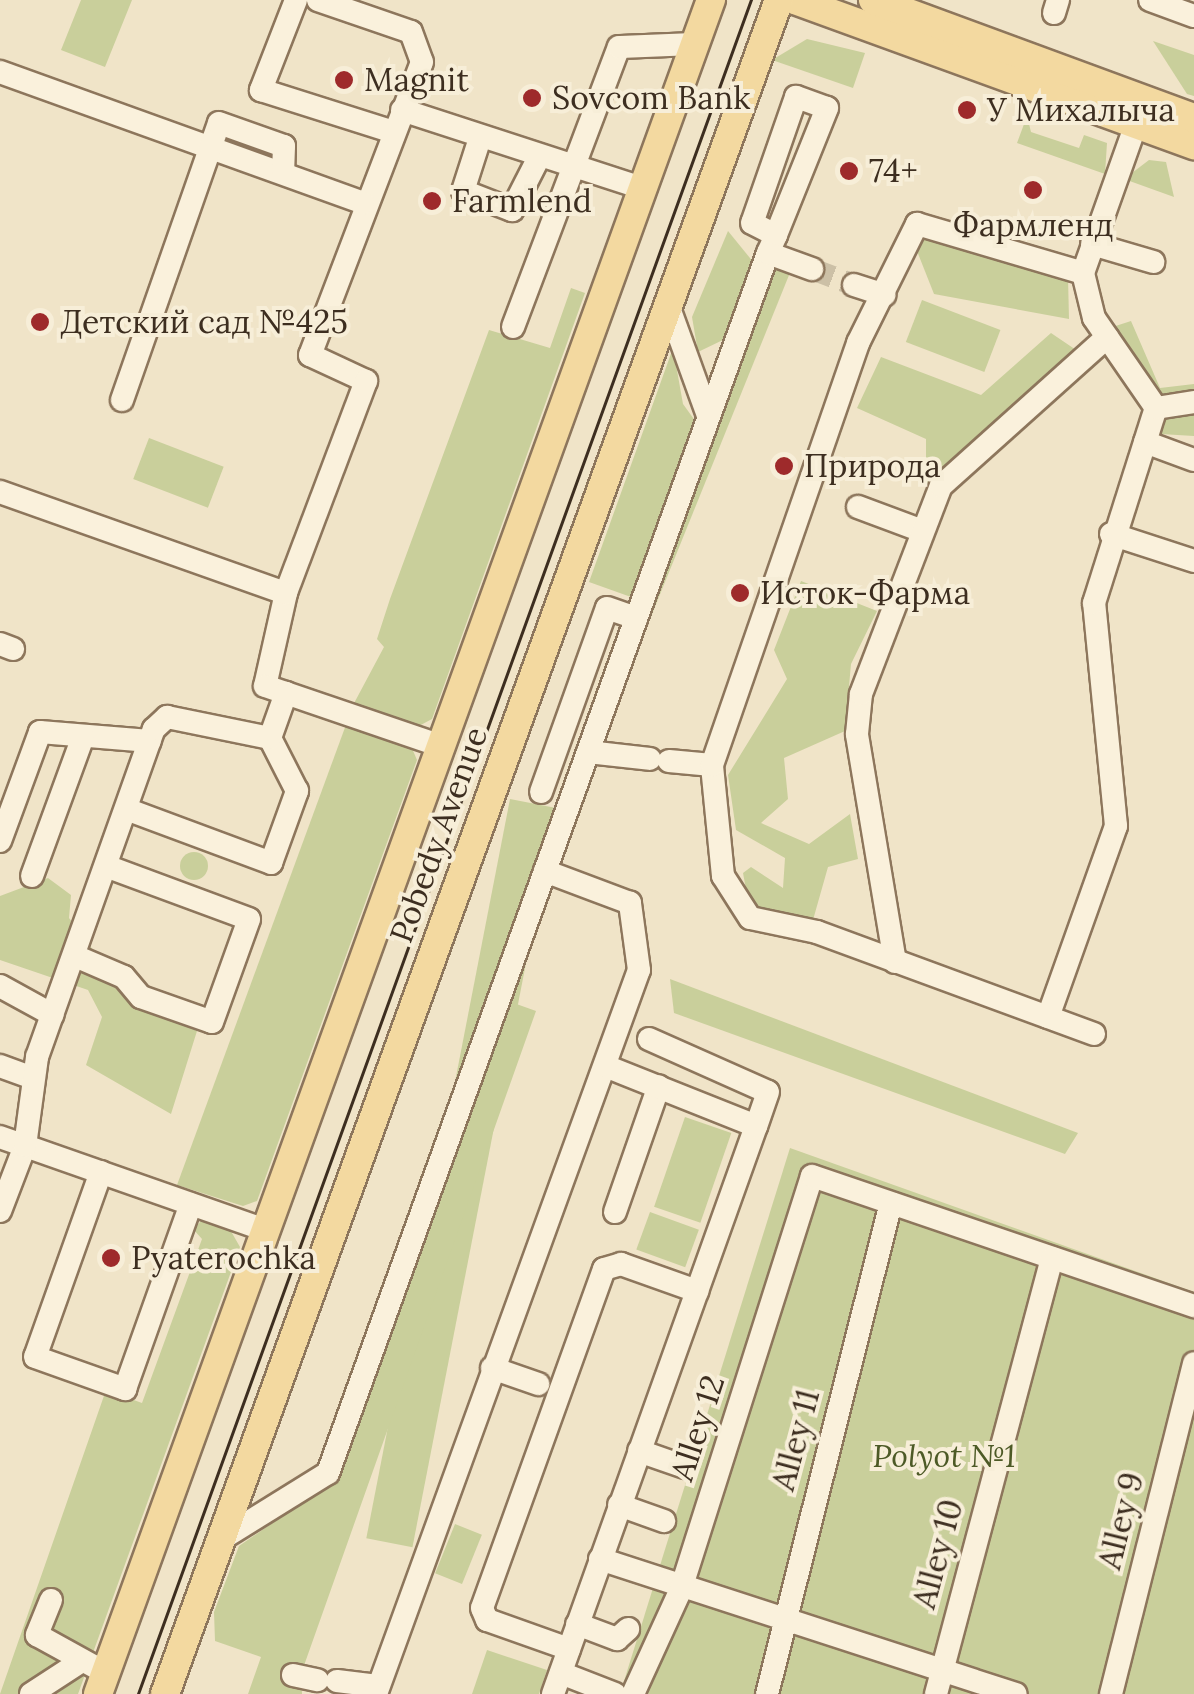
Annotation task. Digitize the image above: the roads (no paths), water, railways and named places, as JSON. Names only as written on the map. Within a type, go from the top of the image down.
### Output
[{"type":"main road","name":"Pobedy Avenue","points":[[102,1683],[711,0]]},
{"type":"main road","name":"Pobedy Avenue","points":[[165,1694],[779,0]]},
{"type":"main road","points":[[796,0],[1194,145]]},
{"type":"main road","points":[[873,0],[1194,118]]},
{"type":"street","points":[[296,0],[261,90],[480,138],[642,188]]},
{"type":"street","points":[[318,0],[411,32],[422,62],[363,204],[310,356],[366,381],[286,593],[265,686],[441,746]]},
{"type":"street","points":[[1150,0],[1194,16]]},
{"type":"street","points":[[512,328],[619,47],[695,44]]},
{"type":"street","points":[[0,72],[363,204]]},
{"type":"street","points":[[223,1538],[328,1474],[707,413],[772,244],[826,108],[796,98],[752,223],[772,244],[812,269]]},
{"type":"street","points":[[1136,124],[1083,273],[1107,336],[1156,408]]},
{"type":"street","points":[[480,138],[463,191],[512,210],[539,157]]},
{"type":"street","points":[[122,400],[210,148]]},
{"type":"street","points":[[1083,273],[926,222],[910,231],[858,343],[712,764],[734,901],[750,918],[896,962],[1094,1034]]},
{"type":"street","points":[[1092,244],[1153,262]]},
{"type":"street","points":[[854,284],[884,294]]},
{"type":"street","points":[[668,305],[707,413]]},
{"type":"street","points":[[896,962],[858,718],[920,530],[955,468],[1107,336]]},
{"type":"street","points":[[1156,408],[1194,402]]},
{"type":"street","points":[[1048,1017],[1116,826],[1092,629],[1112,534],[1156,408]]},
{"type":"street","points":[[1145,442],[1194,460]]},
{"type":"street","points":[[0,492],[286,593]]},
{"type":"street","points":[[858,507],[920,530]]},
{"type":"street","points":[[1112,534],[1194,561]]},
{"type":"street","points":[[541,792],[607,608],[636,618]]},
{"type":"street","points":[[126,809],[270,863],[297,791],[270,738],[286,693]]},
{"type":"street","points":[[0,1211],[24,1146],[33,1078],[53,1014],[150,741],[167,717],[270,738]]},
{"type":"street","points":[[0,841],[40,732],[150,741]]},
{"type":"street","points":[[32,876],[84,737]]},
{"type":"street","points":[[588,752],[712,764]]},
{"type":"street","points":[[75,956],[124,977],[140,998],[212,1022],[250,919],[106,866]]},
{"type":"street","points":[[293,1675],[376,1690],[639,970],[630,902],[545,871]]},
{"type":"street","points":[[0,986],[53,1014]]},
{"type":"street","points":[[615,1694],[557,1684],[768,1092],[648,1040]]},
{"type":"street","points":[[0,1066],[33,1078]]},
{"type":"street","points":[[605,1066],[756,1126]]},
{"type":"street","points":[[615,1212],[659,1086]]},
{"type":"street","points":[[0,1138],[265,1230]]},
{"type":"street","points":[[101,1172],[35,1357],[125,1389],[191,1204]]},
{"type":"street","name":"Alley 12","points":[[632,1694],[681,1590],[812,1176],[891,1202]]},
{"type":"street","points":[[891,1202],[1194,1306]]},
{"type":"street","name":"Alley 11","points":[[767,1694],[891,1202]]},
{"type":"street","name":"Alley 10","points":[[938,1683],[1052,1258]]},
{"type":"street","points":[[569,1649],[487,1620],[488,1591],[604,1268],[621,1264],[698,1291]]},
{"type":"street","name":"Alley 9","points":[[1111,1694],[1194,1363]]},
{"type":"street","points":[[492,1368],[538,1384]]},
{"type":"street","points":[[639,1451],[685,1467]]},
{"type":"street","points":[[619,1505],[664,1521]]},
{"type":"street","points":[[600,1559],[786,1623],[938,1683],[1016,1694]]},
{"type":"street","points":[[51,1600],[38,1636],[102,1683]]},
{"type":"street","points":[[577,1624],[617,1639],[628,1629]]},
{"type":"street","points":[[31,1694],[77,1664]]},
{"type":"tunnel","points":[[812,269],[854,285]]},
{"type":"tram line","points":[[138,1694],[751,0]]},
{"type":"place","name":"Magnit","points":[[344,80]]},
{"type":"place","name":"Sovcom Bank","points":[[532,98]]},
{"type":"place","name":"У Михалыча","points":[[967,110]]},
{"type":"place","name":"74+","points":[[849,171]]},
{"type":"place","name":"Фармленд","points":[[1033,190]]},
{"type":"place","name":"Farmlend","points":[[432,201]]},
{"type":"place","name":"Детский сад №425","points":[[40,322]]},
{"type":"place","name":"Природа","points":[[784,466]]},
{"type":"place","name":"Исток-Фарма","points":[[740,593]]},
{"type":"place","name":"Pyaterochka","points":[[111,1258]]},
{"type":"park label","name":"Polyot №1","points":[[944,1456]]}]
